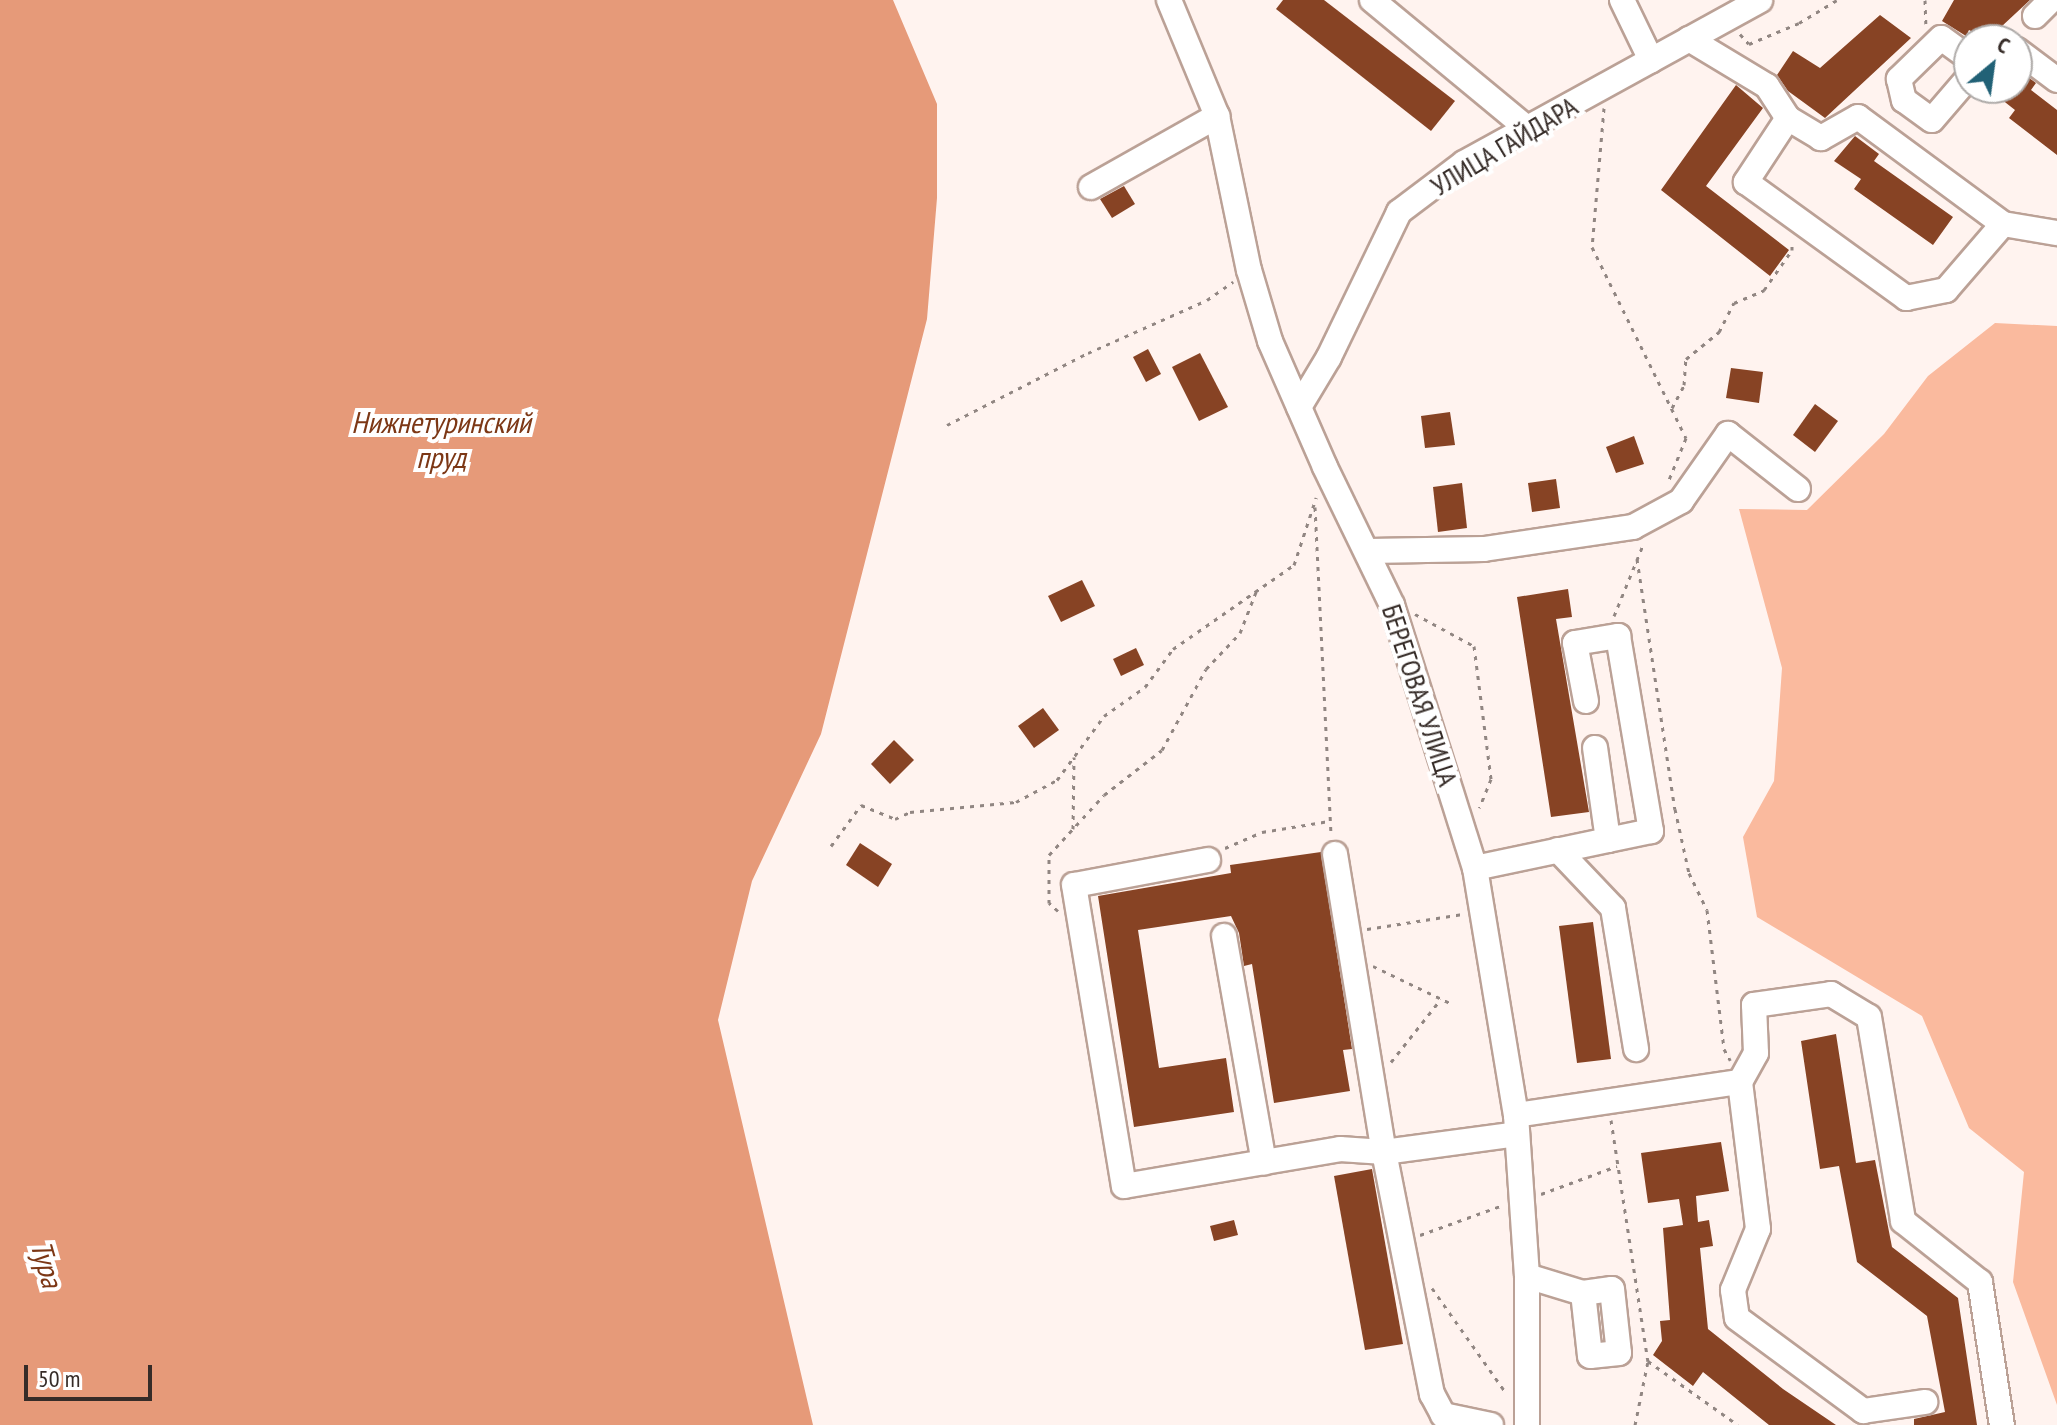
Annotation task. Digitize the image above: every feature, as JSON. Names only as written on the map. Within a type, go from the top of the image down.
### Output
[{"type":"street","name":"БЕРЕГОВАЯ УЛИЦА","points":[[1169,0],[1217,116],[1249,270],[1270,341],[1325,467],[1390,599],[1475,868],[1517,1124],[1527,1276],[1527,1425]]},
{"type":"street","points":[[1372,0],[1527,128]]},
{"type":"street","points":[[1622,0],[1651,60]]},
{"type":"street","name":"УЛИЦА ГАЙДАРА","points":[[1299,407],[1329,357],[1399,212],[1464,163],[1760,0]]},
{"type":"street","points":[[1953,47],[1941,38],[1899,79],[1904,100],[1932,120],[1953,96]]},
{"type":"street","points":[[1689,39],[1767,86],[1788,118],[1821,138],[1858,117],[2003,224],[2057,234]]},
{"type":"street","points":[[2033,62],[2057,80]]},
{"type":"street","points":[[1091,187],[1217,116]]},
{"type":"street","points":[[1788,118],[1746,182],[1906,298],[1946,290],[2003,224]]},
{"type":"street","points":[[1369,551],[1484,549],[1633,527],[1681,501],[1728,434],[1798,489]]},
{"type":"street","points":[[1475,868],[1651,831],[1618,636],[1575,643],[1586,701]]},
{"type":"street","points":[[1595,748],[1608,840]]},
{"type":"street","points":[[1558,850],[1613,908],[1636,1049]]},
{"type":"street","points":[[1335,854],[1384,1152],[1432,1394],[1443,1415],[1491,1425]]},
{"type":"street","points":[[1208,860],[1074,885],[1124,1186],[1340,1149],[1384,1152],[1608,1102],[1740,1082]]},
{"type":"street","points":[[1224,936],[1264,1162]]},
{"type":"street","points":[[1925,1402],[1863,1411],[1737,1318],[1733,1290],[1758,1229],[1740,1082],[1756,1053],[1754,1005],[1831,994],[1869,1017],[1903,1221],[1980,1282],[2002,1425]]},
{"type":"street","points":[[1527,1276],[1583,1293]]},
{"type":"path","points":[[1605,107],[1592,247],[1686,438],[1655,514]]},
{"type":"path","points":[[1672,408],[1684,385],[1686,359],[1719,332],[1734,303],[1764,290],[1792,250],[1794,214]]},
{"type":"path","points":[[947,425],[1088,353],[1207,300],[1249,270]]},
{"type":"path","points":[[831,846],[861,805],[895,819],[910,812],[1016,802],[1057,780],[1104,716],[1145,687],[1173,649],[1294,565],[1325,467]]},
{"type":"path","points":[[1315,504],[1329,821],[1335,854]]},
{"type":"path","points":[[1606,638],[1643,544]]},
{"type":"path","points":[[1637,558],[1675,809],[1689,873],[1707,910],[1724,1049],[1740,1082]]},
{"type":"path","points":[[1082,932],[1049,903],[1049,855],[1104,795],[1162,750],[1206,669],[1240,633],[1256,590]]},
{"type":"path","points":[[1390,599],[1474,646],[1491,779],[1478,810],[1461,823]]},
{"type":"path","points":[[1073,829],[1074,757]]},
{"type":"path","points":[[1208,860],[1214,851],[1262,832],[1329,821]]},
{"type":"path","points":[[1352,956],[1452,1004]]},
{"type":"path","points":[[1373,1084],[1441,999]]},
{"type":"path","points":[[1608,1102],[1648,1361],[1635,1425]]},
{"type":"path","points":[[1430,1285],[1509,1398]]},
{"type":"path","points":[[1648,1361],[1738,1425]]},
{"type":"shaded area","points":[[1995,323],[2057,326],[2057,1405],[2013,1282],[2024,1172],[1969,1128],[1922,1016],[1757,917],[1743,837],[1774,781],[1782,668],[1739,509],[1807,510],[1884,434],[1928,376]]},
{"type":"water","name":"Нижнетуринский пруд","points":[[0,0],[893,0],[937,104],[937,198],[927,319],[821,734],[752,881],[718,1020],[813,1425],[0,1425]]},
{"type":"building","points":[[1283,0],[1324,0],[1455,101],[1431,131],[1276,9]]},
{"type":"building","points":[[1954,0],[2030,0],[2004,24],[1953,24],[1953,28],[1942,21]]},
{"type":"building","points":[[1880,15],[1911,38],[1825,118],[1788,91],[1777,75],[1793,51],[1820,68]]},
{"type":"building","points":[[1736,85],[1763,108],[1706,186],[1789,250],[1770,276],[1661,190]]},
{"type":"building","points":[[2033,92],[2057,110],[2057,155],[2009,118],[2015,110],[2007,104],[2033,104]]},
{"type":"building","points":[[1855,136],[1879,154],[1874,161],[1953,217],[1933,245],[1854,189],[1861,179],[1834,161]]},
{"type":"building","points":[[1124,186],[1135,204],[1112,218],[1100,199]]},
{"type":"building","points":[[1148,349],[1161,374],[1146,382],[1133,357]]},
{"type":"building","points":[[1200,353],[1228,407],[1199,421],[1172,367]]},
{"type":"building","points":[[1731,368],[1763,372],[1759,403],[1726,398]]},
{"type":"building","points":[[1815,404],[1838,421],[1815,452],[1793,435]]},
{"type":"building","points":[[1450,412],[1455,445],[1425,448],[1421,416]]},
{"type":"building","points":[[1634,436],[1644,464],[1616,473],[1606,447]]},
{"type":"building","points":[[1556,479],[1560,508],[1532,512],[1528,483]]},
{"type":"building","points":[[1462,483],[1467,528],[1438,532],[1433,487]]},
{"type":"building","points":[[1082,580],[1095,606],[1061,622],[1048,596]]},
{"type":"building","points":[[1568,589],[1572,617],[1556,619],[1589,812],[1551,817],[1517,597]]},
{"type":"building","points":[[1136,648],[1144,665],[1121,676],[1113,659]]},
{"type":"building","points":[[1043,708],[1059,730],[1034,748],[1018,726]]},
{"type":"building","points":[[894,740],[914,760],[890,784],[871,764]]},
{"type":"building","points":[[860,843],[892,864],[878,887],[846,865]]},
{"type":"building","points":[[1321,852],[1352,1049],[1343,1050],[1350,1091],[1274,1103],[1252,964],[1244,966],[1239,933],[1231,916],[1138,930],[1159,1068],[1226,1058],[1234,1112],[1134,1127],[1098,896],[1231,873],[1230,865]]},
{"type":"building","points":[[1593,922],[1611,1059],[1577,1063],[1559,926]]},
{"type":"building","points":[[1836,1034],[1856,1163],[1875,1160],[1892,1247],[1958,1298],[1977,1425],[1914,1425],[1914,1419],[1945,1412],[1927,1316],[1857,1262],[1839,1166],[1820,1169],[1801,1041]]},
{"type":"building","points":[[1721,1142],[1729,1191],[1696,1196],[1698,1222],[1709,1220],[1713,1246],[1700,1248],[1708,1329],[1783,1389],[1836,1425],[1769,1425],[1703,1372],[1693,1386],[1653,1355],[1662,1341],[1660,1321],[1670,1320],[1663,1228],[1683,1225],[1679,1199],[1648,1203],[1641,1153]]},
{"type":"building","points":[[1372,1169],[1403,1344],[1365,1350],[1334,1176]]},
{"type":"building","points":[[1234,1220],[1238,1235],[1214,1241],[1210,1226]]},
{"type":"water label","name":"Тура","points":[[47,1264]]}]
